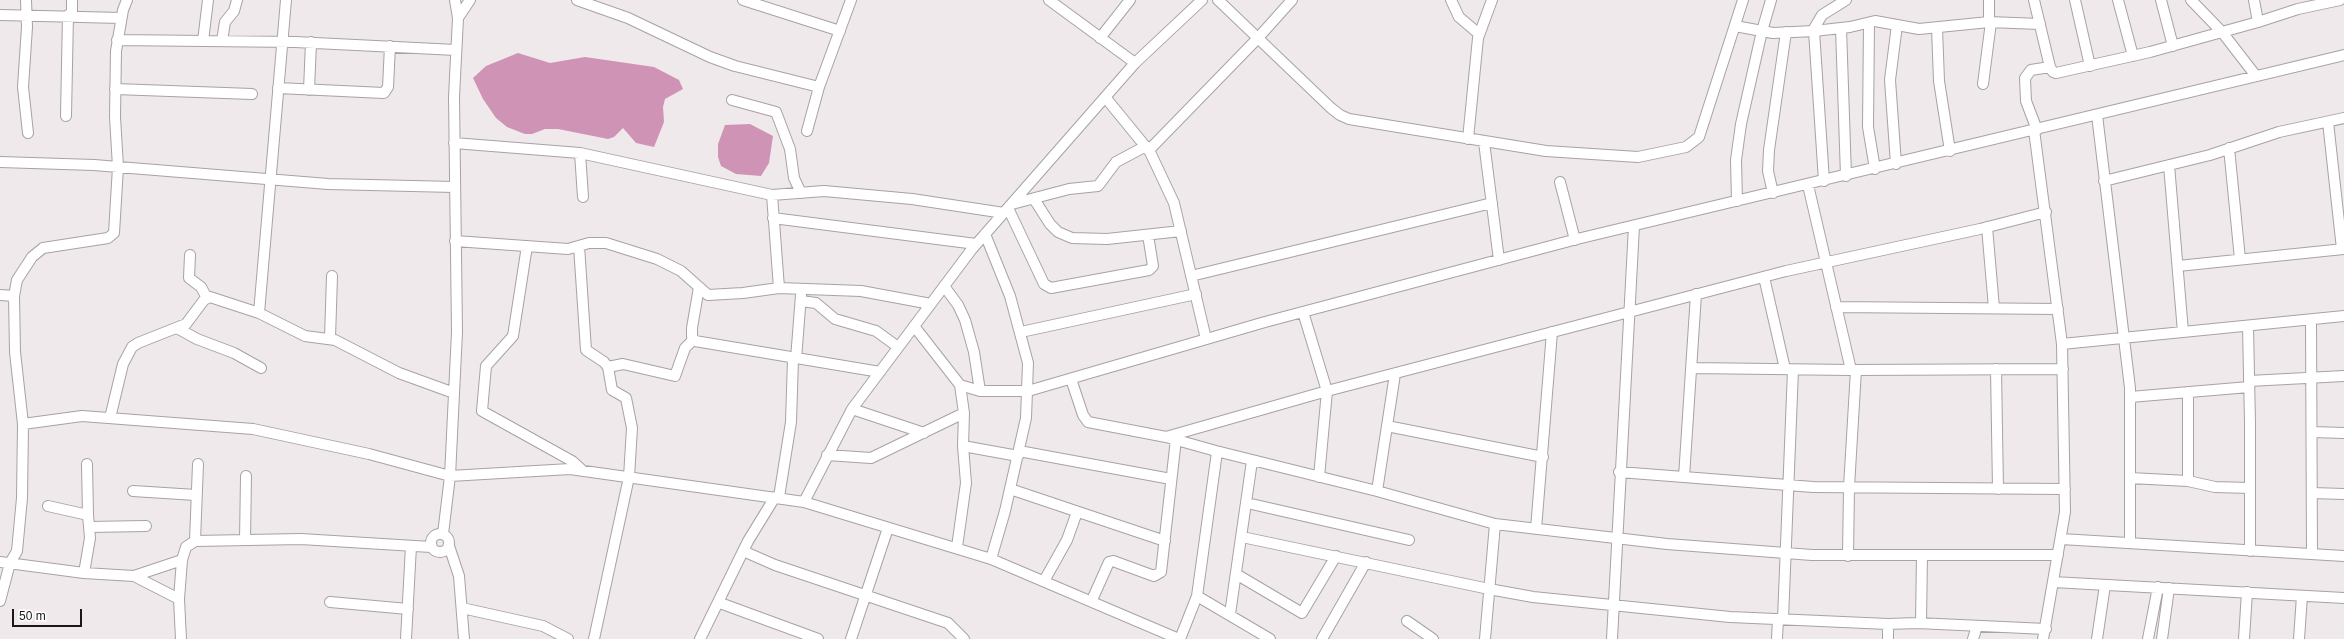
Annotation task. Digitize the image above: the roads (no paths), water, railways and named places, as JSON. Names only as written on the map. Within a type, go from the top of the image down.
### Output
[{"type":"street","points":[[26,0],[23,87],[28,133]]},
{"type":"street","points":[[66,116],[70,15],[72,0]]},
{"type":"street","points":[[0,601],[5,563],[17,551],[20,537],[23,424],[15,352],[14,296],[21,272],[32,257],[43,248],[111,236],[114,228],[118,167],[115,89],[117,40],[121,18],[127,0]]},
{"type":"street","points":[[203,41],[208,0]]},
{"type":"street","points":[[222,41],[225,22],[234,11],[237,0]]},
{"type":"street","points":[[259,313],[269,179],[286,0]]},
{"type":"street","points":[[443,534],[450,476],[456,332],[454,143],[458,18],[455,0]]},
{"type":"street","points":[[458,18],[470,0]]},
{"type":"street","points":[[743,0],[840,31]]},
{"type":"street","points":[[807,131],[819,88],[851,0]]},
{"type":"street","points":[[1049,0],[1136,63]]},
{"type":"street","points":[[1100,38],[1130,0]]},
{"type":"street","points":[[804,502],[852,409],[976,244],[1136,63],[1202,0]]},
{"type":"street","points":[[1218,0],[1340,115],[1373,124],[1546,151],[1638,157],[1686,147],[1699,137],[1743,0]]},
{"type":"street","points":[[454,143],[580,153],[772,195],[824,190],[1008,208],[1068,188],[1098,186],[1116,162],[1147,148],[1258,38],[1292,0]]},
{"type":"street","points":[[1451,0],[1459,17],[1479,34]]},
{"type":"street","points":[[1468,139],[1479,34],[1492,0]]},
{"type":"street","points":[[1737,202],[1736,160],[1741,124],[1762,31],[1771,0]]},
{"type":"street","points":[[1824,181],[1813,32],[1822,15],[1837,3],[1846,0]]},
{"type":"street","points":[[1983,84],[1990,22],[1989,0]]},
{"type":"street","points":[[2034,0],[2050,67],[2053,72],[2056,73],[2173,46],[2258,22],[2297,5],[2340,0]]},
{"type":"street","points":[[2075,0],[2090,66]]},
{"type":"street","points":[[2118,0],[2133,56]]},
{"type":"street","points":[[2160,0],[2173,46]]},
{"type":"street","points":[[2191,0],[2222,32],[2256,76]]},
{"type":"street","points":[[2254,0],[2258,22]]},
{"type":"street","points":[[583,1],[628,18],[722,61],[819,88]]},
{"type":"street","points":[[0,14],[70,15],[121,18]]},
{"type":"street","points":[[1735,26],[1762,31],[1813,32],[1880,22],[1919,29],[1990,22],[2040,24]]},
{"type":"street","points":[[1869,23],[1868,127],[1875,169]]},
{"type":"street","points":[[1896,164],[1890,80],[1897,25]]},
{"type":"street","points":[[1840,28],[1846,176]]},
{"type":"street","points":[[1937,28],[1940,81],[1950,151]]},
{"type":"street","points":[[1773,193],[1768,171],[1769,150],[1786,32]]},
{"type":"street","points":[[117,40],[312,42],[456,50]]},
{"type":"street","points":[[309,90],[312,42]]},
{"type":"street","points":[[278,88],[384,93],[388,87],[390,46]]},
{"type":"street","points":[[960,385],[980,391],[1028,391],[1303,312],[1575,240],[1950,151],[2344,54]]},
{"type":"street","points":[[1242,536],[1488,589],[1612,606],[1730,617],[1888,624],[1921,623],[1977,626],[2044,634],[2065,512],[2063,369],[2062,344],[2036,130],[2025,96],[2026,78],[2031,70],[2050,67]]},
{"type":"street","points":[[115,89],[252,94]]},
{"type":"street","points":[[1105,97],[1147,148],[1174,203],[1206,339]]},
{"type":"street","points":[[732,100],[776,112],[790,149],[794,178],[801,192]]},
{"type":"street","points":[[2097,115],[2130,397],[2130,543]]},
{"type":"street","points":[[2104,181],[2169,165],[2279,132],[2344,118]]},
{"type":"street","points":[[2178,266],[2343,249],[2328,122]]},
{"type":"street","points":[[1484,142],[1499,260]]},
{"type":"street","points":[[2229,148],[2240,259]]},
{"type":"street","points":[[580,153],[583,197]]},
{"type":"street","points":[[0,162],[118,167],[328,184],[454,186]]},
{"type":"street","points":[[2169,165],[2184,332]]},
{"type":"street","points":[[1560,182],[1575,240]]},
{"type":"street","points":[[1808,185],[1836,307],[1854,370],[1848,556]]},
{"type":"street","points":[[772,195],[779,288]]},
{"type":"street","points":[[1034,199],[1050,224],[1066,236],[1107,239],[1181,231]]},
{"type":"street","points":[[1192,276],[1492,203]]},
{"type":"street","points":[[1008,208],[1044,284],[1051,288],[1149,270],[1153,266],[1148,234]]},
{"type":"street","points":[[1171,438],[1327,392],[1696,294],[1825,262],[1987,227],[2046,212]]},
{"type":"street","points":[[773,218],[976,244]]},
{"type":"street","points":[[1612,639],[1612,606],[1619,472],[1630,312],[1634,226]]},
{"type":"street","points":[[1987,227],[1994,308]]},
{"type":"street","points":[[984,234],[1010,296],[1022,332],[1028,363],[1026,418],[1010,489],[991,559]]},
{"type":"street","points":[[455,241],[568,249],[579,246],[606,243],[639,252],[657,259],[681,271],[712,296],[779,288],[861,290],[931,304]]},
{"type":"street","points":[[527,246],[513,336],[486,366],[482,411],[572,461],[583,471]]},
{"type":"street","points":[[579,246],[586,350],[602,359],[608,367],[612,390],[624,396],[629,404],[632,428],[629,477],[594,639]]},
{"type":"street","points":[[190,255],[189,278],[201,287],[207,298]]},
{"type":"street","points":[[330,338],[332,276]]},
{"type":"street","points":[[1764,277],[1789,369],[1789,485],[1780,619],[1777,639]]},
{"type":"street","points":[[944,286],[958,305],[965,320],[974,352],[980,391]]},
{"type":"street","points":[[608,367],[623,364],[676,376],[685,348],[693,340],[692,328],[699,287]]},
{"type":"street","points":[[700,639],[720,603],[743,551],[777,497],[791,422],[802,288]]},
{"type":"street","points":[[1022,332],[1196,294]]},
{"type":"street","points":[[1684,477],[1696,294]]},
{"type":"street","points":[[0,295],[14,296]]},
{"type":"street","points":[[110,418],[123,364],[132,348],[138,343],[186,324],[207,298],[216,297],[259,313],[305,336],[330,338],[399,373],[454,393]]},
{"type":"street","points":[[801,301],[816,303],[835,319],[876,331],[898,347]]},
{"type":"street","points":[[1836,307],[2058,309]]},
{"type":"street","points":[[1303,312],[1327,392],[1319,477]]},
{"type":"street","points":[[2062,344],[2344,316]]},
{"type":"street","points":[[2311,320],[2312,554]]},
{"type":"street","points":[[914,326],[960,385],[964,413],[963,446],[966,483],[957,547]]},
{"type":"street","points":[[2248,326],[2250,551]]},
{"type":"street","points":[[177,328],[201,341],[234,353],[262,368]]},
{"type":"street","points":[[1536,529],[1552,332]]},
{"type":"street","points":[[693,340],[710,345],[880,372]]},
{"type":"street","points":[[1691,368],[1854,370],[2063,369]]},
{"type":"street","points":[[1996,369],[1998,489]]},
{"type":"street","points":[[1377,491],[1395,374]]},
{"type":"street","points":[[2130,397],[2188,392],[2249,384],[2344,376]]},
{"type":"street","points":[[1071,379],[1085,420],[1171,438],[1217,452],[1377,491],[1494,524],[1616,538],[1785,553],[1848,556],[2058,556]]},
{"type":"street","points":[[2188,392],[2188,481]]},
{"type":"street","points":[[852,409],[924,433]]},
{"type":"street","points":[[827,455],[870,458],[964,413]]},
{"type":"street","points":[[23,424],[82,416],[252,429],[369,454],[450,476],[570,469],[804,502],[888,528],[957,547],[991,559],[1092,600],[1160,635],[1179,639],[1197,596],[1217,452]]},
{"type":"street","points":[[1387,426],[1543,457]]},
{"type":"street","points":[[2312,432],[2344,433]]},
{"type":"street","points":[[1092,600],[1109,562],[1159,575],[1161,572],[1171,479],[1171,438]]},
{"type":"street","points":[[963,446],[1171,479]]},
{"type":"street","points":[[1230,614],[1252,461]]},
{"type":"street","points":[[84,573],[90,538],[87,464]]},
{"type":"street","points":[[195,542],[198,464]]},
{"type":"street","points":[[1619,472],[1789,485],[2065,490]]},
{"type":"street","points":[[245,540],[246,476]]},
{"type":"street","points":[[2130,478],[2188,481],[2215,487],[2250,488]]},
{"type":"street","points":[[1010,489],[1165,541]]},
{"type":"street","points":[[133,491],[196,495]]},
{"type":"street","points":[[2312,492],[2344,494]]},
{"type":"street","points":[[1247,503],[1409,540]]},
{"type":"street","points":[[48,506],[88,515]]},
{"type":"street","points":[[1044,581],[1067,540],[1077,512]]},
{"type":"street","points":[[1485,639],[1494,524]]},
{"type":"street","points":[[89,527],[146,526]]},
{"type":"street","points":[[851,639],[864,595],[888,528]]},
{"type":"street","points":[[443,534],[448,539],[449,546],[460,576],[464,639]]},
{"type":"street","points":[[431,547],[432,537],[443,534]]},
{"type":"street","points":[[181,639],[179,599],[182,560],[186,547],[195,542],[301,539],[431,547],[440,552],[449,546]]},
{"type":"street","points":[[2061,539],[2344,556]]},
{"type":"street","points":[[406,639],[411,546]]},
{"type":"street","points":[[743,551],[774,565],[948,623],[964,639]]},
{"type":"street","points":[[1921,623],[1922,555]]},
{"type":"street","points":[[1236,574],[1302,613],[1336,556]]},
{"type":"street","points":[[5,563],[84,573],[134,576],[182,560]]},
{"type":"street","points":[[1322,639],[1366,562]]},
{"type":"street","points":[[134,576],[179,599]]},
{"type":"street","points":[[2054,582],[2344,598]]},
{"type":"street","points":[[2097,639],[2105,584]]},
{"type":"street","points":[[2148,639],[2158,587]]},
{"type":"street","points":[[2162,639],[2169,588]]},
{"type":"street","points":[[2244,639],[2247,592]]},
{"type":"street","points":[[1197,596],[1230,614],[1270,639]]},
{"type":"street","points":[[2299,639],[2302,596]]},
{"type":"street","points":[[330,602],[408,609]]},
{"type":"street","points":[[720,603],[812,638]]},
{"type":"street","points":[[462,608],[543,626],[568,639]]},
{"type":"street","points":[[1407,621],[1433,639]]},
{"type":"street","points":[[1888,624],[1888,639]]},
{"type":"street","points":[[1973,639],[1977,626]]}]
